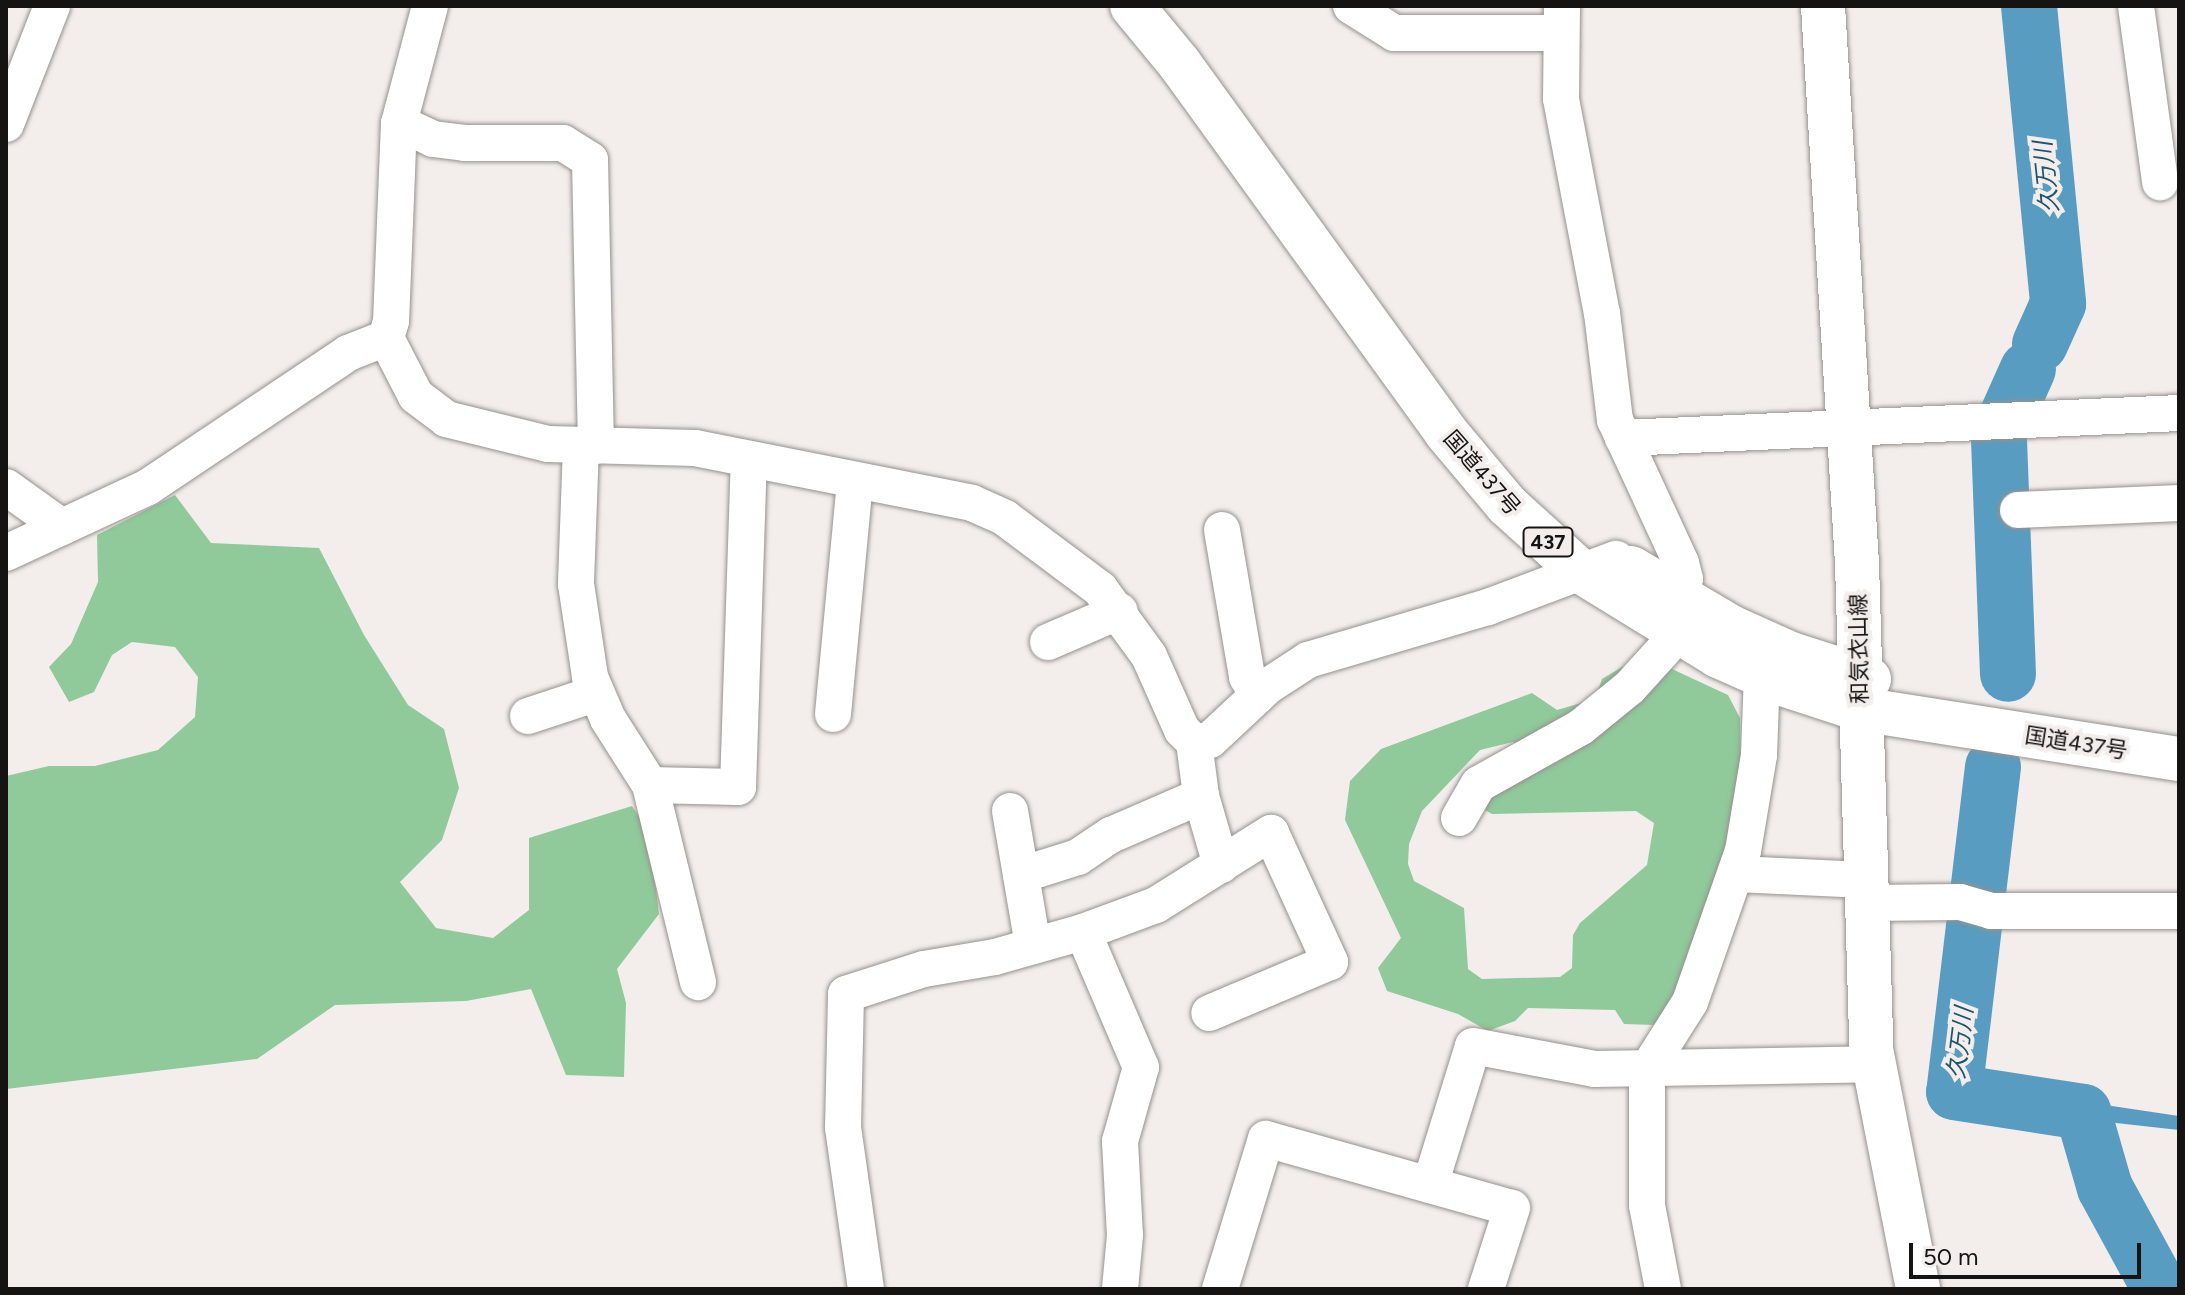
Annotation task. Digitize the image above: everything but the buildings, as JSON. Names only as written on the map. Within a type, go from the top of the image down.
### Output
[{"type":"main road","name":"国道437号","points":[[1132,6],[1179,63],[1445,431],[1507,505],[1679,616],[1762,675],[2179,759]]},
{"type":"main road","name":"国道437号","points":[[1171,6],[1469,413],[1598,565]]},
{"type":"main road","name":"和気衣山線","points":[[1823,6],[1849,432],[1874,1064],[1918,1289]]},
{"type":"main road","name":"国道437号","points":[[1679,616],[1791,654],[1859,693],[2179,731]]},
{"type":"street","points":[[6,124],[52,6]]},
{"type":"street","points":[[430,6],[399,123],[391,321],[386,338],[416,396],[446,419],[548,444],[695,448],[855,483],[972,503],[1005,518],[1100,589],[1120,611],[1149,656],[1182,730],[1194,742],[1201,796],[1221,865]]},
{"type":"street","points":[[1351,6],[1394,33],[1561,20],[1569,159],[1623,438],[1681,563],[1685,579],[1679,616],[1630,687],[1581,727],[1479,784],[1459,818]]},
{"type":"street","points":[[2136,6],[2160,182]]},
{"type":"street","points":[[399,123],[433,139],[465,143],[563,143],[579,148],[590,160],[588,446],[576,584],[595,694],[650,785],[698,982]]},
{"type":"street","points":[[6,553],[148,487],[348,353],[386,338]]},
{"type":"street","points":[[1623,438],[1849,432],[2179,413]]},
{"type":"street","points":[[650,785],[738,787],[749,459]]},
{"type":"street","points":[[833,714],[855,483]]},
{"type":"street","points":[[6,487],[62,527]]},
{"type":"street","points":[[2018,510],[2058,493],[2179,503]]},
{"type":"street","points":[[1222,530],[1247,677],[1258,695]]},
{"type":"street","points":[[1194,742],[1210,740],[1258,695],[1308,660],[1488,607],[1598,565]]},
{"type":"street","points":[[1048,642],[1120,611]]},
{"type":"street","points":[[1663,1289],[1647,1205],[1647,1070],[1690,1002],[1736,874],[1759,755],[1762,675]]},
{"type":"street","points":[[528,716],[595,694]]},
{"type":"street","points":[[1021,875],[1078,857],[1111,835],[1201,796]]},
{"type":"street","points":[[1010,811],[1033,946]]},
{"type":"street","points":[[866,1289],[843,1128],[846,994],[924,969],[1083,932],[1156,905],[1271,833],[1330,962],[1209,1013]]},
{"type":"street","points":[[1736,874],[1976,906],[2179,911]]},
{"type":"street","points":[[1083,932],[1141,1067],[1120,1141],[1125,1235],[1120,1289]]},
{"type":"street","points":[[1430,1185],[1473,1046],[1548,1063],[1647,1070],[1874,1064]]},
{"type":"street","points":[[1220,1289],[1266,1139],[1512,1208],[1486,1289]]},
{"type":"green space","points":[[175,495],[211,543],[319,548],[364,635],[408,705],[444,729],[459,788],[442,840],[400,882],[436,928],[493,938],[529,910],[529,838],[632,806],[649,832],[659,914],[617,969],[626,1003],[624,1077],[566,1075],[531,989],[466,1001],[335,1005],[257,1059],[6,1089],[6,776],[49,766],[95,766],[158,750],[195,717],[198,677],[175,647],[132,642],[112,655],[94,692],[69,702],[49,667],[71,644],[98,582],[97,535]]},
{"type":"green space","points":[[1622,667],[1672,669],[1728,695],[1740,718],[1741,786],[1722,871],[1678,996],[1656,1025],[1624,1024],[1615,1010],[1528,1008],[1515,1021],[1488,1031],[1458,1014],[1387,991],[1378,968],[1401,938],[1345,820],[1350,781],[1381,749],[1532,693],[1557,710],[1595,699],[1602,679]],"holes":[[[1513,742],[1524,748],[1481,808],[1492,814],[1636,811],[1654,823],[1647,865],[1580,923],[1573,935],[1572,968],[1560,977],[1482,979],[1468,969],[1464,908],[1414,881],[1408,864],[1409,844],[1422,811],[1480,750]]]},
{"type":"water","points":[[2085,1102],[2179,1116],[2179,1130],[2089,1120]]},
{"type":"waterway","name":"久万川","points":[[2029,6],[2058,304],[2040,344]]},
{"type":"waterway","name":"久万川","points":[[2008,414],[2028,369]]},
{"type":"waterway","name":"久万川","points":[[1999,440],[2008,674]]},
{"type":"waterway","name":"久万川","points":[[1993,767],[1954,1092],[2083,1112],[2105,1188],[2160,1289]]}]
